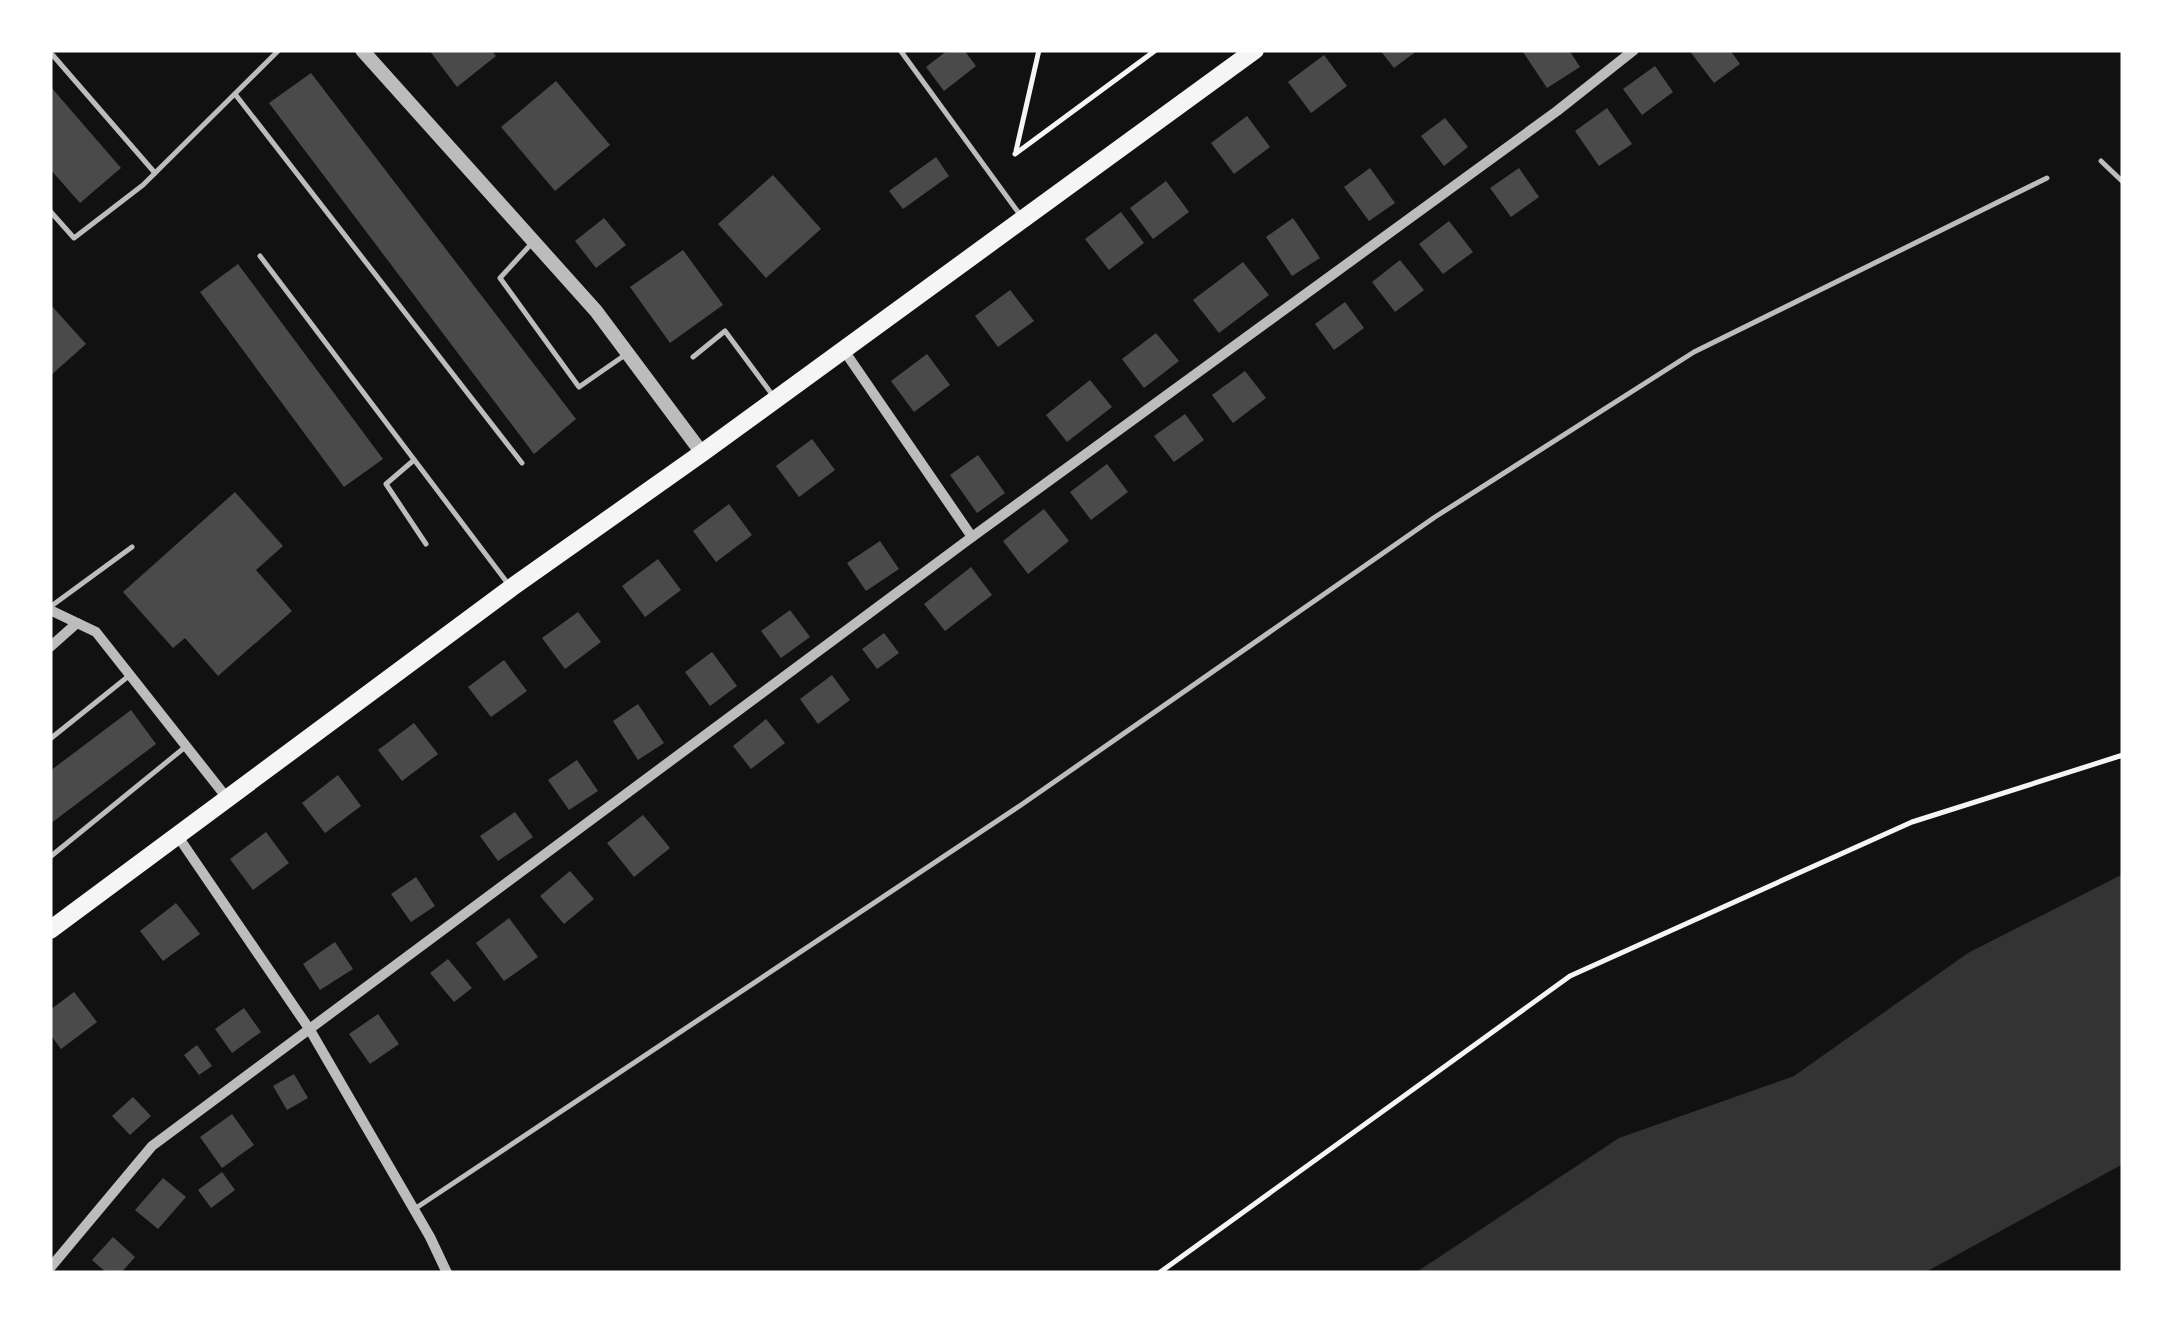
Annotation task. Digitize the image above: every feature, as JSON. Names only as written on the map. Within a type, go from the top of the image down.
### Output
[{"type":"main road","points":[[50,930],[511,588],[1255,50]]},
{"type":"street","points":[[362,50],[596,312],[702,453]]},
{"type":"street","points":[[50,1268],[152,1146],[972,537],[1557,111],[1634,50]]},
{"type":"street","points":[[843,349],[972,537]]},
{"type":"street","points":[[50,608],[96,632],[227,798]]},
{"type":"street","points":[[50,647],[76,623]]},
{"type":"street","points":[[177,835],[310,1030],[447,1273]]},
{"type":"lane","points":[[50,211],[74,238],[143,185],[279,50]]},
{"type":"lane","points":[[900,50],[1023,219]]},
{"type":"lane","points":[[50,52],[155,172]]},
{"type":"lane","points":[[235,94],[522,463]]},
{"type":"lane","points":[[2102,161],[2123,182]]},
{"type":"lane","points":[[414,1209],[1021,806],[1435,516],[1694,352],[2047,178]]},
{"type":"lane","points":[[533,241],[500,278],[578,387],[627,353]]},
{"type":"lane","points":[[260,256],[511,588]]},
{"type":"lane","points":[[693,357],[725,331],[776,399]]},
{"type":"lane","points":[[414,460],[386,484],[426,544]]},
{"type":"lane","points":[[50,608],[132,547]]},
{"type":"lane","points":[[50,739],[130,675]]},
{"type":"lane","points":[[50,857],[186,746]]},
{"type":"path","points":[[1039,50],[1015,154],[1156,50]]},
{"type":"path","points":[[1159,1273],[1570,976],[1912,822],[2123,755]]},
{"type":"shaded area","points":[[2123,874],[2123,1164],[1924,1273],[1415,1273],[1619,1138],[1794,1076],[1968,953]]},
{"type":"building","points":[[429,50],[491,50],[496,56],[457,87]]},
{"type":"building","points":[[948,50],[964,50],[976,66],[944,91],[926,67]]},
{"type":"building","points":[[1380,50],[1418,50],[1394,68]]},
{"type":"building","points":[[1569,50],[1580,67],[1547,88],[1523,52]]},
{"type":"building","points":[[1689,50],[1730,50],[1740,64],[1714,83]]},
{"type":"building","points":[[1324,55],[1347,86],[1311,113],[1288,82]]},
{"type":"building","points":[[1655,66],[1673,92],[1642,115],[1623,89]]},
{"type":"building","points":[[311,73],[576,419],[534,454],[269,103]]},
{"type":"building","points":[[556,81],[610,145],[555,191],[501,127]]},
{"type":"building","points":[[50,86],[121,168],[80,203],[50,169]]},
{"type":"building","points":[[1607,108],[1632,144],[1599,166],[1575,131]]},
{"type":"building","points":[[1247,116],[1270,147],[1234,174],[1211,143]]},
{"type":"building","points":[[1445,118],[1468,147],[1444,166],[1421,136]]},
{"type":"building","points":[[936,157],[949,176],[903,209],[889,191]]},
{"type":"building","points":[[1370,168],[1395,203],[1369,221],[1344,187]]},
{"type":"building","points":[[1519,168],[1539,197],[1511,217],[1490,188]]},
{"type":"building","points":[[773,175],[821,229],[766,278],[718,224]]},
{"type":"building","points":[[1166,181],[1189,212],[1153,239],[1130,208]]},
{"type":"building","points":[[1121,212],[1144,243],[1109,270],[1085,239]]},
{"type":"building","points":[[604,218],[626,245],[596,268],[575,241]]},
{"type":"building","points":[[1293,218],[1320,258],[1292,276],[1266,237]]},
{"type":"building","points":[[1449,221],[1473,252],[1443,274],[1419,244]]},
{"type":"building","points":[[683,250],[723,305],[670,343],[630,287]]},
{"type":"building","points":[[1400,260],[1424,290],[1395,312],[1372,282]]},
{"type":"building","points":[[1243,262],[1269,295],[1219,333],[1193,300]]},
{"type":"building","points":[[238,264],[383,459],[344,487],[200,292]]},
{"type":"building","points":[[1010,290],[1034,321],[998,347],[975,316]]},
{"type":"building","points":[[1345,302],[1364,328],[1334,350],[1315,324]]},
{"type":"building","points":[[50,304],[86,344],[50,376]]},
{"type":"building","points":[[1156,333],[1179,361],[1144,388],[1122,359]]},
{"type":"building","points":[[927,354],[950,385],[914,412],[891,381]]},
{"type":"building","points":[[1245,371],[1266,398],[1233,423],[1212,395]]},
{"type":"building","points":[[1090,380],[1112,407],[1067,442],[1046,415]]},
{"type":"building","points":[[1185,414],[1204,440],[1174,462],[1154,436]]},
{"type":"building","points":[[812,439],[835,470],[799,497],[776,466]]},
{"type":"building","points":[[978,455],[1005,493],[977,513],[950,475]]},
{"type":"building","points":[[1107,464],[1128,492],[1091,520],[1070,492]]},
{"type":"building","points":[[235,492],[283,546],[256,570],[292,611],[218,676],[185,638],[173,648],[123,592]]},
{"type":"building","points":[[729,504],[752,535],[716,562],[693,531]]},
{"type":"building","points":[[1044,509],[1069,541],[1028,574],[1003,541]]},
{"type":"building","points":[[880,541],[899,569],[866,591],[847,563]]},
{"type":"building","points":[[658,559],[681,590],[645,617],[622,586]]},
{"type":"building","points":[[971,567],[992,595],[945,631],[924,604]]},
{"type":"building","points":[[790,610],[810,637],[781,658],[761,631]]},
{"type":"building","points":[[578,612],[601,642],[565,669],[542,638]]},
{"type":"building","points":[[884,633],[899,653],[877,669],[862,649]]},
{"type":"building","points":[[712,652],[737,686],[710,706],[685,672]]},
{"type":"building","points":[[504,660],[527,691],[491,717],[468,687]]},
{"type":"building","points":[[832,675],[850,700],[818,724],[800,699]]},
{"type":"building","points":[[638,704],[664,743],[638,760],[613,721]]},
{"type":"building","points":[[131,710],[156,744],[50,824],[50,771]]},
{"type":"building","points":[[766,719],[785,743],[751,769],[733,746]]},
{"type":"building","points":[[414,723],[438,754],[402,781],[378,750]]},
{"type":"building","points":[[577,760],[598,791],[569,810],[548,780]]},
{"type":"building","points":[[338,775],[361,806],[325,833],[302,803]]},
{"type":"building","points":[[515,812],[533,837],[498,861],[480,836]]},
{"type":"building","points":[[643,815],[670,848],[634,877],[607,843]]},
{"type":"building","points":[[266,832],[289,863],[253,890],[230,859]]},
{"type":"building","points":[[570,871],[594,899],[564,924],[540,896]]},
{"type":"building","points":[[416,877],[435,906],[411,922],[391,894]]},
{"type":"building","points":[[176,903],[200,934],[163,961],[140,931]]},
{"type":"building","points":[[509,918],[538,957],[504,981],[476,943]]},
{"type":"building","points":[[335,942],[353,969],[320,990],[303,964]]},
{"type":"building","points":[[448,959],[472,988],[454,1002],[430,973]]},
{"type":"building","points":[[74,992],[97,1022],[61,1049],[50,1034],[50,1010]]},
{"type":"building","points":[[244,1008],[261,1032],[232,1053],[215,1029]]},
{"type":"building","points":[[378,1014],[399,1044],[370,1064],[349,1034]]},
{"type":"building","points":[[197,1045],[212,1066],[199,1075],[184,1055]]},
{"type":"building","points":[[294,1074],[308,1098],[287,1110],[273,1086]]},
{"type":"building","points":[[133,1097],[151,1116],[130,1135],[112,1116]]},
{"type":"building","points":[[232,1114],[254,1145],[222,1168],[200,1137]]},
{"type":"building","points":[[222,1172],[235,1190],[211,1208],[198,1190]]},
{"type":"building","points":[[163,1178],[186,1197],[158,1229],[135,1210]]},
{"type":"building","points":[[113,1237],[135,1257],[121,1273],[107,1273],[92,1260]]}]
